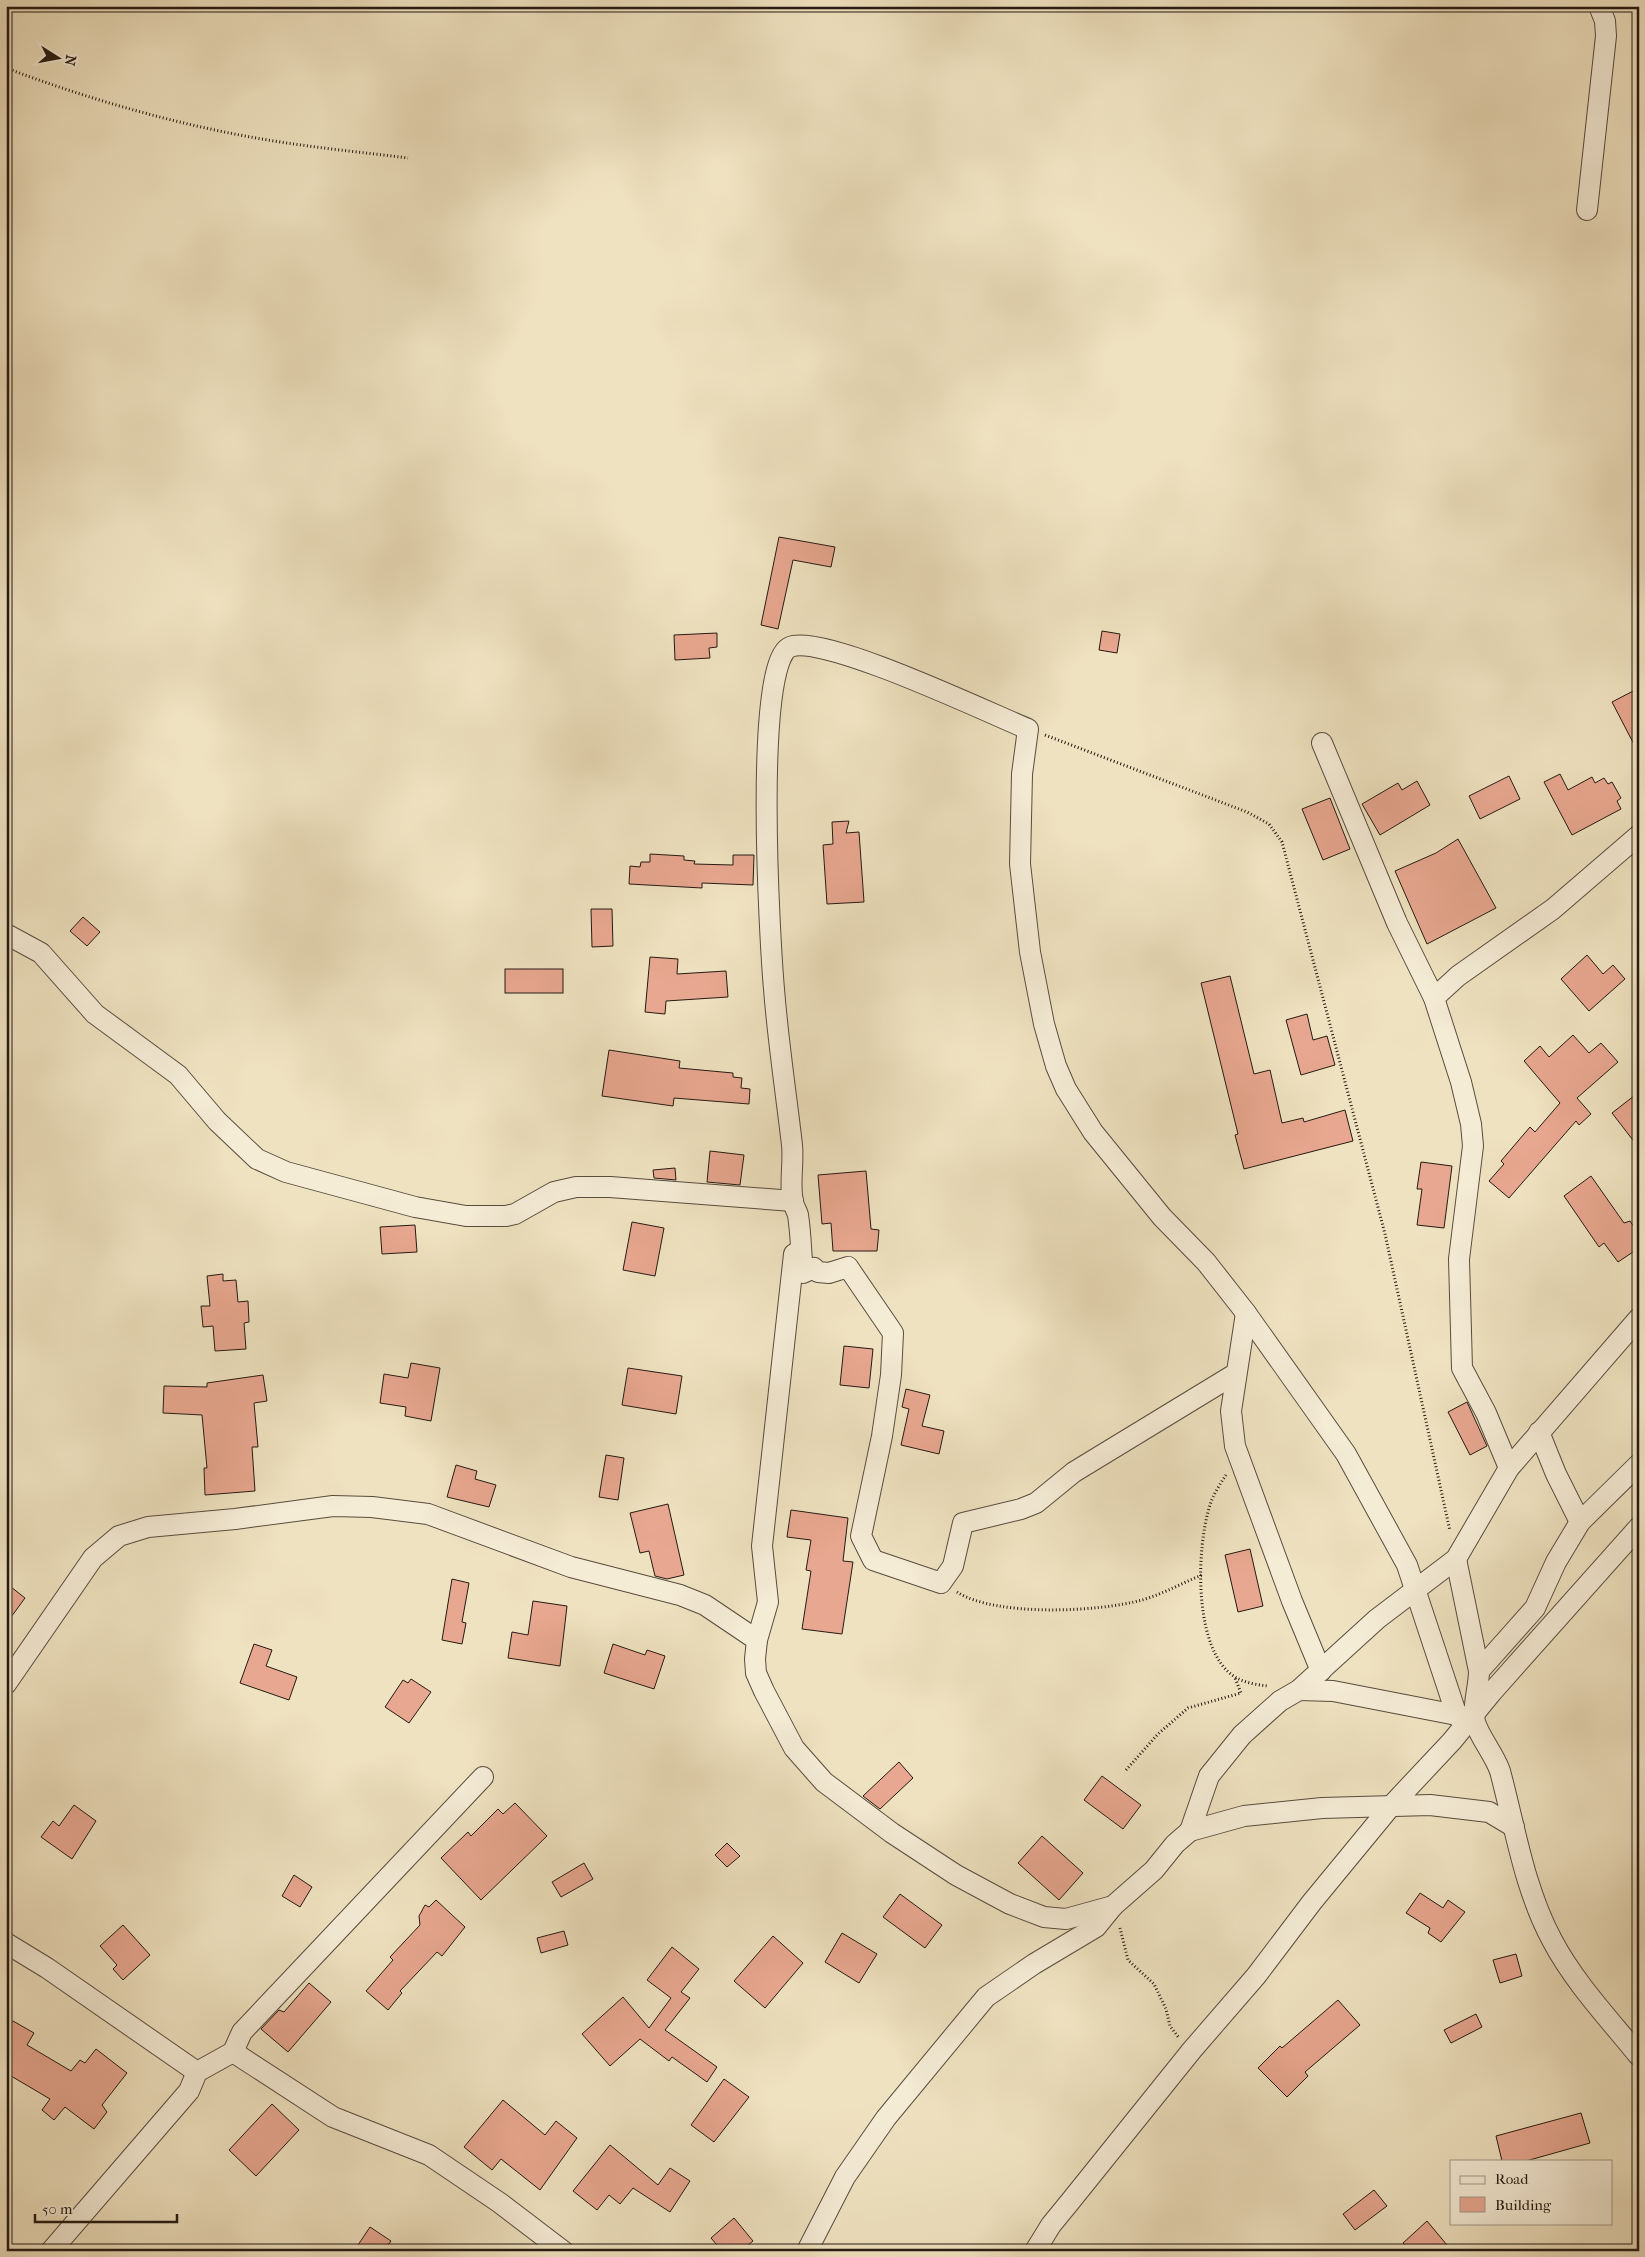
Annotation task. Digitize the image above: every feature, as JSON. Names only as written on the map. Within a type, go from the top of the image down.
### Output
[{"type":"street","points":[[1587,210],[1606,36],[1605,21],[1599,6]]},
{"type":"street","points":[[1235,1374],[1074,1472],[1036,1503],[1022,1509],[963,1523],[953,1566],[941,1583],[872,1560],[861,1536],[882,1436],[891,1375],[894,1333],[848,1267],[829,1273],[818,1272],[814,1268],[803,1273],[795,1208],[792,1148],[774,988],[766,800],[771,700],[774,676],[782,653],[799,644],[829,649],[869,662],[1028,729],[1022,774],[1020,864],[1030,952],[1044,1024],[1056,1066],[1076,1108],[1092,1132],[1162,1217],[1206,1262],[1246,1313],[1346,1454],[1407,1565],[1467,1715],[1475,1723],[1494,1755],[1500,1771],[1533,1897],[1552,1940],[1586,1991],[1639,2056]]},
{"type":"street","points":[[1322,743],[1394,915],[1434,998],[1461,1082],[1471,1124],[1473,1146],[1459,1260],[1462,1368],[1486,1413],[1509,1468]]},
{"type":"street","points":[[1434,998],[1458,976],[1553,909],[1639,835]]},
{"type":"street","points":[[6,934],[41,953],[95,1014],[178,1075],[217,1121],[257,1158],[286,1172],[415,1207],[466,1216],[506,1216],[516,1214],[554,1192],[576,1187],[610,1187],[795,1208]]},
{"type":"street","points":[[795,1208],[762,1546],[768,1602],[757,1640],[756,1673],[794,1748],[824,1782],[892,1833],[956,1875],[1010,1904],[1044,1917],[1066,1919],[1113,1906]]},
{"type":"street","points":[[1246,1313],[1235,1374],[1231,1411],[1232,1428],[1239,1458],[1292,1601],[1321,1671]]},
{"type":"street","points":[[1190,1832],[1204,1788],[1221,1758],[1261,1717],[1299,1690],[1377,1619],[1456,1559],[1509,1468],[1639,1318]]},
{"type":"street","points":[[1539,1432],[1556,1474],[1580,1522]]},
{"type":"street","points":[[1479,1671],[1535,1608],[1556,1562],[1580,1522],[1639,1464]]},
{"type":"street","points":[[6,1684],[93,1558],[119,1536],[148,1527],[235,1519],[333,1506],[372,1506],[428,1514],[571,1567],[680,1596],[705,1605],[757,1640]]},
{"type":"street","points":[[1467,1715],[1639,1528]]},
{"type":"street","points":[[1035,2251],[1051,2225],[1192,2050],[1256,1976],[1312,1902],[1391,1806],[1452,1741],[1467,1715],[1479,1686],[1479,1671],[1456,1559]]},
{"type":"street","points":[[1299,1690],[1333,1691],[1467,1715]]},
{"type":"street","points":[[51,2251],[189,2090],[197,2072],[233,2052],[242,2032],[483,1777]]},
{"type":"street","points":[[807,2251],[845,2177],[886,2118],[986,1997],[1034,1964],[1096,1927],[1113,1906],[1154,1870],[1175,1844],[1190,1832],[1244,1816],[1322,1808],[1430,1805],[1489,1812],[1514,1827]]},
{"type":"street","points":[[6,1943],[47,1968],[197,2072]]},
{"type":"street","points":[[233,2052],[333,2117],[430,2155],[500,2203],[563,2251]]},
{"type":"path","points":[[6,68],[64,90],[200,126],[286,143],[408,158]]},
{"type":"path","points":[[1028,729],[1247,812],[1269,824],[1282,842],[1385,1234],[1456,1559]]},
{"type":"path","points":[[1126,1770],[1158,1734],[1188,1708],[1241,1692],[1235,1677],[1218,1659],[1206,1636],[1202,1575],[1205,1525],[1210,1504],[1239,1458]]},
{"type":"path","points":[[954,1588],[964,1597],[995,1605],[1032,1609],[1083,1609],[1122,1605],[1143,1600],[1202,1575]]},
{"type":"path","points":[[1235,1677],[1248,1683],[1299,1690]]},
{"type":"path","points":[[1113,1906],[1128,1960],[1154,1984],[1166,2009],[1170,2026],[1192,2050]]},
{"type":"building","points":[[779,537],[835,547],[831,567],[793,560],[778,629],[761,625]]},
{"type":"building","points":[[1102,631],[1120,634],[1117,653],[1099,650]]},
{"type":"building","points":[[717,633],[717,647],[709,648],[710,658],[675,660],[674,635]]},
{"type":"building","points":[[1639,688],[1639,754],[1612,702]]},
{"type":"building","points":[[1560,774],[1568,790],[1592,777],[1595,783],[1604,778],[1608,784],[1612,782],[1621,798],[1617,801],[1621,809],[1572,835],[1544,782]]},
{"type":"building","points":[[1509,776],[1520,799],[1480,819],[1469,796]]},
{"type":"building","points":[[1417,781],[1430,805],[1380,835],[1362,804],[1398,783],[1402,790]]},
{"type":"building","points":[[1330,798],[1350,849],[1323,860],[1302,809]]},
{"type":"building","points":[[849,821],[846,833],[859,832],[864,902],[827,904],[823,845],[833,844],[832,822]]},
{"type":"building","points":[[1458,839],[1496,908],[1427,944],[1395,871],[1436,853]]},
{"type":"building","points":[[650,854],[684,856],[684,860],[695,861],[694,864],[733,865],[733,855],[754,855],[753,885],[702,883],[702,888],[629,884],[630,866],[640,867],[641,862],[650,862]]},
{"type":"building","points":[[591,909],[612,909],[613,946],[592,947]]},
{"type":"building","points":[[83,917],[100,932],[87,946],[70,931]]},
{"type":"building","points":[[1587,955],[1603,974],[1613,965],[1625,979],[1589,1011],[1561,979]]},
{"type":"building","points":[[650,957],[678,959],[677,974],[726,971],[728,997],[666,1001],[665,1014],[645,1012]]},
{"type":"building","points":[[505,969],[563,969],[563,993],[505,993]]},
{"type":"building","points":[[1230,976],[1254,1074],[1270,1070],[1282,1123],[1303,1118],[1304,1122],[1345,1110],[1353,1141],[1244,1169],[1235,1135],[1238,1134],[1201,983]]},
{"type":"building","points":[[1307,1014],[1313,1040],[1327,1036],[1335,1065],[1301,1075],[1286,1020]]},
{"type":"building","points":[[1573,1035],[1589,1053],[1601,1043],[1618,1062],[1577,1098],[1591,1114],[1579,1125],[1576,1121],[1509,1198],[1489,1181],[1504,1164],[1501,1161],[1530,1127],[1535,1132],[1560,1103],[1524,1061],[1540,1046],[1549,1057]]},
{"type":"building","points":[[609,1050],[680,1061],[679,1068],[733,1073],[733,1077],[742,1078],[741,1088],[750,1089],[749,1104],[674,1098],[673,1106],[602,1096]]},
{"type":"building","points":[[1639,1092],[1639,1148],[1612,1113]]},
{"type":"building","points":[[710,1151],[744,1155],[740,1185],[707,1182]]},
{"type":"building","points":[[1421,1162],[1452,1166],[1444,1228],[1417,1225],[1422,1189],[1417,1189]]},
{"type":"building","points":[[675,1168],[676,1180],[654,1178],[653,1170]]},
{"type":"building","points":[[866,1171],[871,1229],[879,1230],[877,1251],[833,1251],[831,1223],[822,1224],[818,1175]]},
{"type":"building","points":[[1591,1176],[1624,1223],[1630,1221],[1639,1234],[1639,1248],[1618,1262],[1604,1243],[1599,1247],[1564,1196]]},
{"type":"building","points":[[632,1222],[664,1228],[655,1276],[623,1270]]},
{"type":"building","points":[[415,1225],[417,1252],[382,1254],[380,1227]]},
{"type":"building","points":[[223,1274],[223,1281],[236,1280],[238,1302],[248,1301],[249,1322],[244,1323],[246,1349],[215,1351],[213,1326],[203,1327],[201,1306],[210,1306],[207,1276]]},
{"type":"building","points":[[844,1346],[873,1349],[869,1388],[840,1385]]},
{"type":"building","points":[[411,1363],[440,1368],[431,1421],[405,1416],[406,1407],[380,1403],[384,1374],[408,1378]]},
{"type":"building","points":[[628,1368],[682,1376],[676,1414],[622,1405]]},
{"type":"building","points":[[263,1375],[267,1401],[254,1403],[258,1447],[252,1447],[255,1491],[205,1495],[204,1468],[207,1468],[202,1415],[163,1413],[164,1386],[207,1387],[207,1383]]},
{"type":"building","points":[[906,1389],[930,1395],[922,1426],[944,1431],[939,1454],[901,1445],[909,1409],[902,1407]]},
{"type":"building","points":[[1467,1402],[1487,1446],[1470,1455],[1448,1412]]},
{"type":"building","points":[[606,1455],[624,1458],[618,1500],[599,1497]]},
{"type":"building","points":[[456,1465],[477,1471],[475,1479],[496,1485],[489,1507],[447,1497]]},
{"type":"building","points":[[668,1504],[684,1575],[667,1579],[655,1576],[649,1551],[640,1553],[630,1513]]},
{"type":"building","points":[[791,1510],[848,1518],[843,1561],[853,1562],[842,1634],[802,1629],[811,1571],[806,1570],[811,1540],[787,1537]]},
{"type":"building","points":[[1250,1549],[1263,1606],[1238,1612],[1225,1555]]},
{"type":"building","points":[[452,1579],[469,1583],[462,1622],[466,1623],[462,1644],[442,1640]]},
{"type":"building","points":[[6,1583],[25,1598],[6,1624]]},
{"type":"building","points":[[533,1601],[567,1606],[560,1666],[508,1658],[512,1632],[528,1635]]},
{"type":"building","points":[[254,1644],[272,1650],[266,1666],[297,1677],[289,1700],[240,1683]]},
{"type":"building","points":[[613,1644],[645,1655],[647,1650],[665,1656],[654,1689],[604,1673]]},
{"type":"building","points":[[411,1679],[431,1692],[409,1723],[385,1707],[403,1680],[408,1683]]},
{"type":"building","points":[[899,1762],[913,1778],[880,1809],[863,1796]]},
{"type":"building","points":[[1102,1776],[1141,1805],[1123,1829],[1084,1800]]},
{"type":"building","points":[[515,1803],[547,1836],[481,1900],[441,1858],[468,1832],[471,1836],[498,1809],[503,1814]]},
{"type":"building","points":[[74,1805],[96,1821],[72,1859],[41,1837],[53,1821],[59,1826]]},
{"type":"building","points":[[1042,1836],[1083,1873],[1059,1900],[1018,1863]]},
{"type":"building","points":[[727,1843],[740,1856],[727,1867],[715,1855]]},
{"type":"building","points":[[584,1863],[593,1879],[561,1897],[552,1882]]},
{"type":"building","points":[[294,1875],[312,1887],[300,1907],[282,1896]]},
{"type":"building","points":[[1420,1893],[1443,1908],[1448,1900],[1465,1912],[1441,1942],[1428,1933],[1430,1928],[1406,1913]]},
{"type":"building","points":[[900,1894],[942,1925],[925,1948],[883,1917]]},
{"type":"building","points":[[436,1900],[465,1927],[442,1956],[437,1952],[400,1991],[402,1993],[388,2010],[366,1991],[393,1960],[390,1957],[420,1925],[419,1916],[425,1905],[429,1907]]},
{"type":"building","points":[[123,1925],[150,1955],[123,1980],[113,1969],[117,1965],[100,1946]]},
{"type":"building","points":[[564,1931],[568,1945],[541,1953],[537,1938]]},
{"type":"building","points":[[842,1933],[877,1954],[859,1983],[825,1962]]},
{"type":"building","points":[[773,1936],[803,1963],[765,2008],[734,1981]]},
{"type":"building","points":[[672,1947],[699,1969],[681,1992],[690,1998],[665,2030],[717,2067],[707,2082],[672,2057],[669,2061],[640,2039],[610,2066],[582,2034],[623,1997],[649,2028],[671,1998],[647,1980]]},
{"type":"building","points":[[1516,1954],[1522,1976],[1500,1983],[1493,1960]]},
{"type":"building","points":[[309,1983],[331,2002],[288,2052],[261,2029],[279,2010],[284,2012]]},
{"type":"building","points":[[1338,2000],[1360,2025],[1305,2072],[1308,2076],[1287,2097],[1258,2068],[1280,2046],[1282,2048]]},
{"type":"building","points":[[1476,2014],[1482,2027],[1451,2043],[1444,2030]]},
{"type":"building","points":[[13,2021],[34,2033],[27,2045],[71,2071],[80,2060],[85,2063],[96,2049],[127,2073],[102,2105],[107,2112],[94,2129],[65,2107],[54,2120],[42,2110],[50,2099],[6,2073],[6,2032]]},
{"type":"building","points":[[724,2079],[749,2097],[714,2142],[691,2125]]},
{"type":"building","points":[[503,2100],[545,2135],[556,2121],[577,2138],[540,2190],[501,2159],[492,2170],[464,2147]]},
{"type":"building","points":[[272,2104],[299,2130],[256,2176],[229,2150]]},
{"type":"building","points":[[1581,2113],[1590,2143],[1530,2160],[1502,2160],[1496,2136]]},
{"type":"building","points":[[610,2145],[658,2185],[670,2168],[690,2181],[670,2212],[633,2188],[620,2204],[609,2195],[597,2210],[573,2191]]},
{"type":"building","points":[[1374,2190],[1387,2206],[1355,2230],[1343,2214]]},
{"type":"building","points":[[734,2218],[753,2241],[741,2251],[722,2251],[711,2238]]},
{"type":"building","points":[[1427,2221],[1452,2251],[1410,2251],[1403,2243]]},
{"type":"building","points":[[370,2227],[391,2241],[384,2251],[354,2251]]}]
